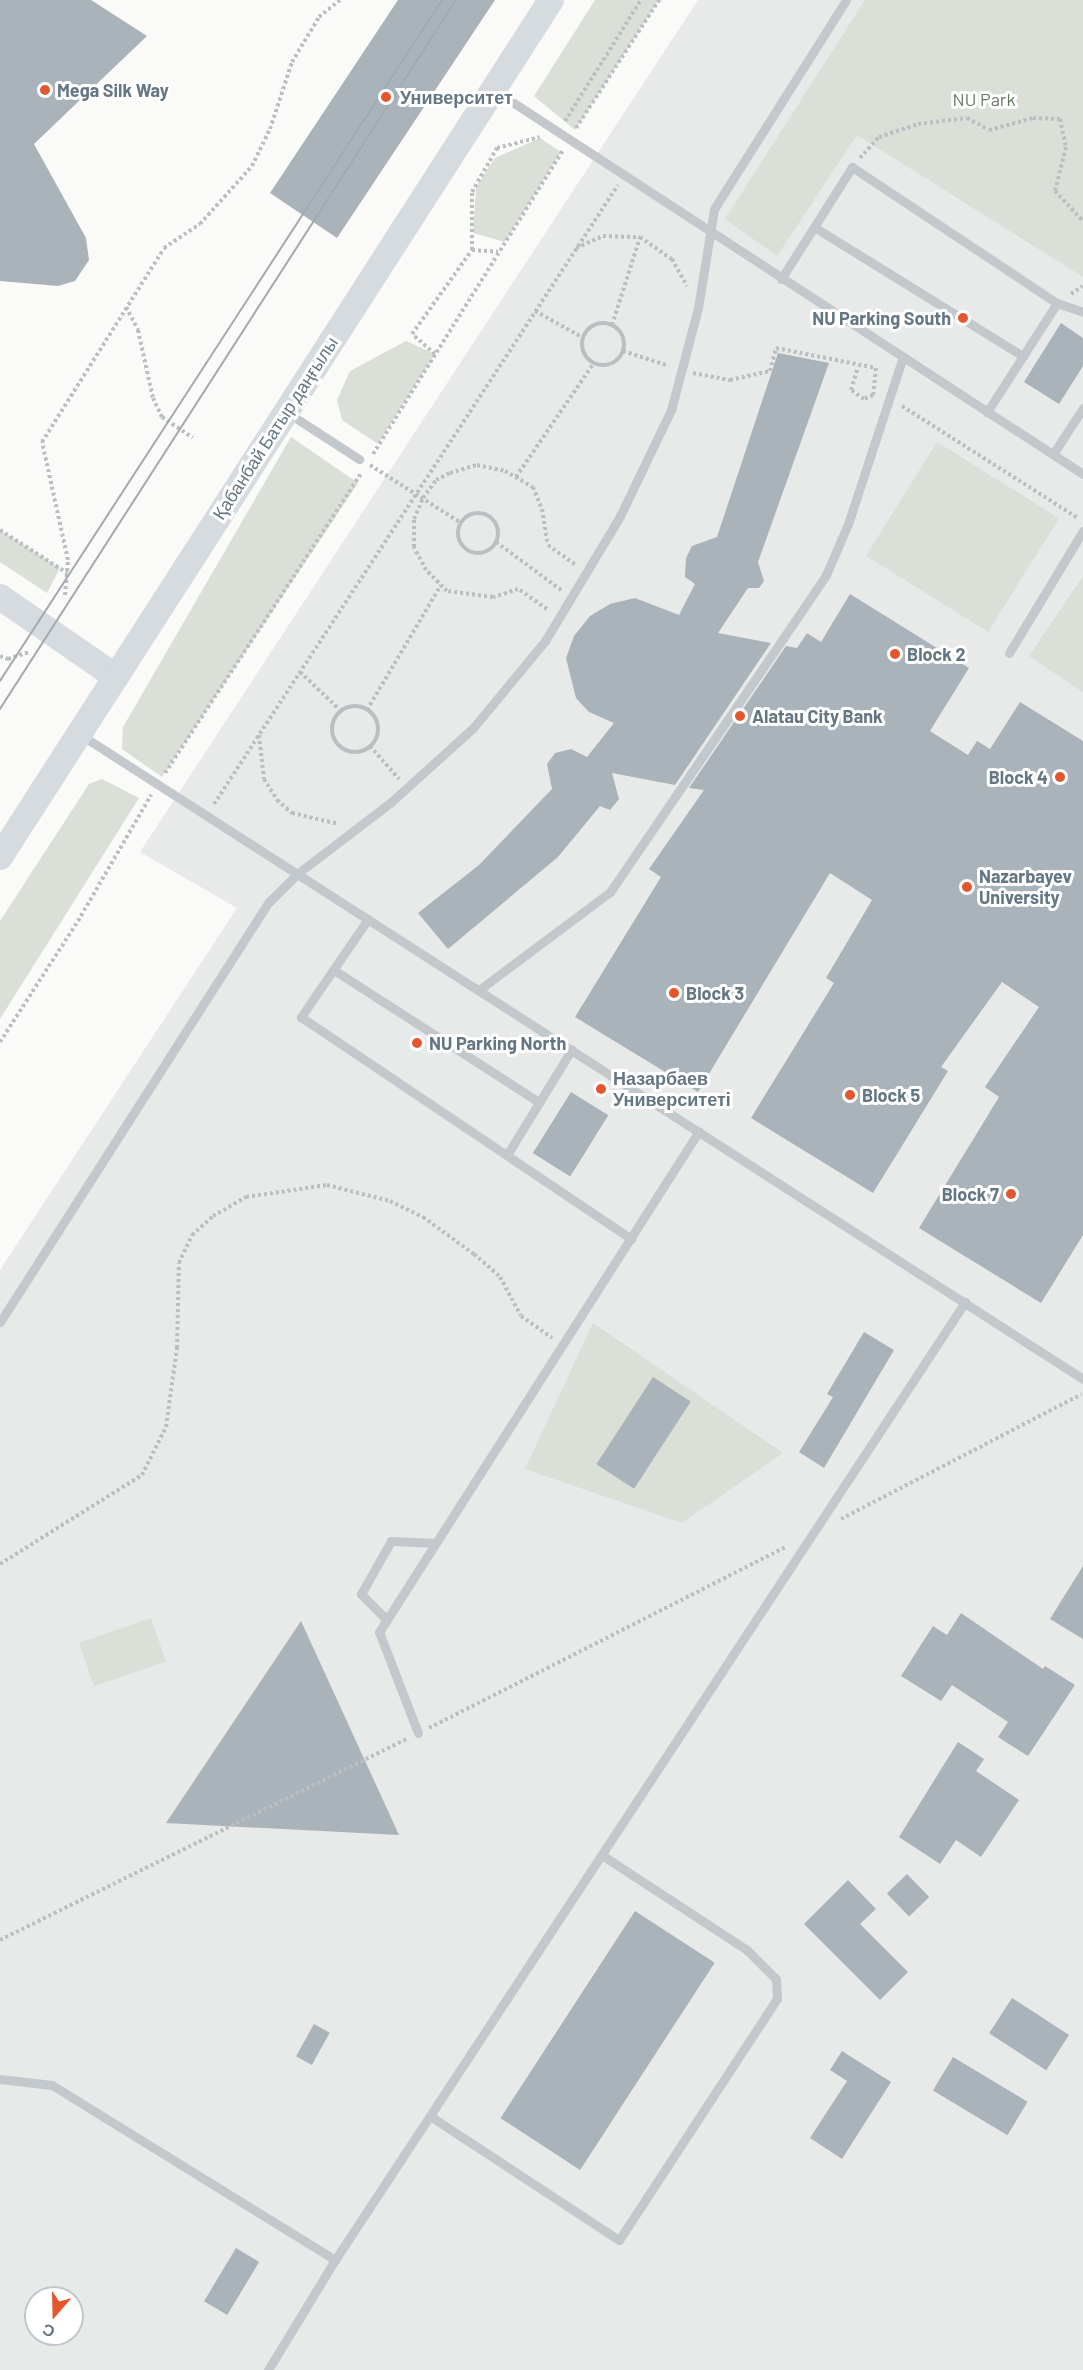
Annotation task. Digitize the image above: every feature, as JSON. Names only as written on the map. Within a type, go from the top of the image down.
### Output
[{"type":"main road","name":"Қабанбай Батыр даңғылы","points":[[0,857],[551,0]]},
{"type":"main road","points":[[0,597],[116,677]]},
{"type":"lane","points":[[0,1322],[269,902],[297,874],[407,788],[472,728],[545,641],[560,618],[620,516],[671,410],[698,308],[714,210],[846,0]]},
{"type":"lane","points":[[493,90],[710,234],[1083,474]]},
{"type":"lane","points":[[781,279],[852,167],[1057,303],[1083,312]]},
{"type":"lane","points":[[814,227],[1023,356]]},
{"type":"lane","points":[[987,412],[1057,303]]},
{"type":"lane","points":[[479,990],[610,892],[826,575],[848,524],[903,357]]},
{"type":"lane","points":[[1053,454],[1083,408]]},
{"type":"lane","points":[[286,411],[359,459]]},
{"type":"lane","points":[[1009,653],[1083,531]]},
{"type":"lane","points":[[79,734],[1083,1379]]},
{"type":"lane","points":[[368,919],[301,1017],[631,1239]]},
{"type":"lane","points":[[334,970],[539,1102]]},
{"type":"lane","points":[[507,1155],[572,1049]]},
{"type":"lane","points":[[418,1733],[379,1632],[699,1131]]},
{"type":"lane","points":[[268,2370],[335,2260],[816,1532],[965,1302]]},
{"type":"lane","points":[[387,1620],[361,1594],[391,1540],[436,1543]]},
{"type":"lane","points":[[430,2116],[619,2240],[777,1999],[776,1979],[747,1950],[602,1855]]},
{"type":"lane","points":[[0,2079],[52,2085],[335,2260]]},
{"type":"path","points":[[65,595],[68,560],[42,442],[164,248],[200,224],[252,166],[270,129],[292,62],[319,17],[340,0]]},
{"type":"path","points":[[569,140],[659,0]]},
{"type":"path","points":[[852,167],[879,137],[918,124],[967,118],[989,130],[1033,118],[1060,119],[1066,147],[1055,191],[1083,221]]},
{"type":"path","points":[[207,815],[623,176]]},
{"type":"path","points":[[576,249],[603,236],[640,237],[672,259],[698,308]]},
{"type":"path","points":[[612,325],[640,237]]},
{"type":"path","points":[[435,354],[412,334],[472,250],[498,252]]},
{"type":"path","points":[[126,306],[138,330],[153,398],[162,417],[193,438]]},
{"type":"path","points":[[535,311],[582,337]]},
{"type":"path","points":[[592,325],[612,325],[620,329],[625,344],[621,358],[608,366],[593,364],[583,352],[582,337],[592,325]]},
{"type":"path","points":[[623,351],[680,370],[730,380],[770,370],[776,348],[858,367],[876,368],[873,395],[864,399],[851,390],[858,367]]},
{"type":"path","points":[[516,477],[593,364]]},
{"type":"path","points":[[890,396],[1083,522]]},
{"type":"path","points":[[359,459],[461,523]]},
{"type":"path","points":[[560,618],[518,589],[493,597],[447,591],[426,570],[414,547],[414,519],[423,498],[436,480],[477,465],[516,477],[533,487],[542,509],[548,545],[587,572]]},
{"type":"path","points":[[482,513],[493,519],[499,530],[496,542],[487,551],[475,552],[464,547],[458,535],[461,523],[470,514],[482,513]]},
{"type":"path","points":[[0,530],[67,573]]},
{"type":"path","points":[[496,542],[572,597]]},
{"type":"path","points":[[367,710],[441,585]]},
{"type":"path","points":[[0,656],[8,659],[29,652]]},
{"type":"path","points":[[300,672],[340,710]]},
{"type":"path","points":[[356,705],[367,710],[379,726],[375,742],[362,752],[346,751],[334,740],[331,724],[340,710],[356,705]]},
{"type":"path","points":[[259,734],[264,779],[277,800],[292,813],[358,827]]},
{"type":"path","points":[[370,746],[407,788]]},
{"type":"path","points":[[0,1042],[78,921],[158,783]]},
{"type":"path","points":[[0,1564],[142,1475],[166,1427],[177,1348],[179,1263],[192,1235],[213,1216],[246,1197],[327,1185],[398,1205],[423,1217],[474,1254],[500,1277],[521,1316],[562,1345]]},
{"type":"path","points":[[0,1940],[418,1733],[1083,1394]]},
{"type":"shaded area","name":"Назарбаев Университеті","points":[[698,0],[1083,0],[1083,2370],[0,2370],[0,1270],[237,908],[140,852]]},
{"type":"green space","points":[[595,0],[659,0],[575,130],[534,96]]},
{"type":"green space","name":"NU Park","points":[[865,0],[1083,0],[1083,277],[857,135],[777,256],[725,219]]},
{"type":"green space","points":[[540,138],[561,152],[505,242],[473,233],[476,187],[495,158]]},
{"type":"green space","points":[[406,341],[435,354],[378,444],[342,420],[337,400],[350,371]]},
{"type":"green space","points":[[291,437],[358,483],[162,777],[122,749],[123,727]]},
{"type":"green space","points":[[937,442],[1059,518],[988,632],[866,556]]},
{"type":"green space","points":[[0,530],[60,568],[47,593],[0,562]]},
{"type":"green space","points":[[1083,576],[1083,692],[1029,656]]},
{"type":"green space","points":[[102,779],[139,798],[0,1019],[0,921],[89,784]]},
{"type":"green space","points":[[593,1323],[783,1453],[682,1523],[525,1469]]},
{"type":"green space","points":[[151,1618],[166,1661],[94,1686],[79,1643]]},
{"type":"building","name":"Mega Silk Way","points":[[0,0],[91,0],[147,36],[34,144],[86,238],[89,260],[75,281],[58,286],[0,281]]},
{"type":"building","points":[[398,0],[495,0],[337,238],[270,193]]},
{"type":"building","points":[[1061,323],[1083,338],[1083,366],[1059,404],[1024,382]]},
{"type":"building","points":[[778,353],[829,363],[758,562],[764,581],[759,588],[748,588],[718,633],[771,643],[675,785],[612,773],[619,799],[610,810],[600,806],[558,857],[448,949],[418,913],[479,865],[552,789],[547,764],[555,753],[571,749],[587,757],[614,723],[589,712],[576,698],[566,658],[574,636],[590,616],[610,604],[635,598],[679,615],[695,584],[685,577],[686,558],[692,546],[717,537]]},
{"type":"building","points":[[850,594],[969,668],[930,731],[968,755],[977,741],[990,749],[1020,702],[1083,741],[1083,1235],[1041,1303],[919,1228],[999,1097],[985,1087],[1039,1007],[1002,982],[941,1067],[948,1071],[873,1193],[751,1118],[834,983],[826,978],[872,900],[830,873],[698,1092],[575,1017],[661,877],[649,869],[704,790],[689,788],[786,646],[797,648],[807,633],[821,642]]},
{"type":"building","points":[[571,1092],[608,1115],[570,1176],[533,1153]]},
{"type":"building","points":[[864,1332],[894,1350],[824,1468],[799,1452],[833,1397],[827,1394]]},
{"type":"building","points":[[653,1377],[691,1402],[634,1489],[596,1464]]},
{"type":"building","points":[[1083,1566],[1083,1639],[1050,1619]]},
{"type":"building","points":[[961,1613],[1043,1669],[1045,1666],[1075,1685],[1028,1756],[998,1737],[1008,1722],[952,1685],[941,1701],[901,1676],[933,1626],[947,1635]]},
{"type":"building","points":[[301,1621],[399,1835],[166,1823]]},
{"type":"building","points":[[958,1742],[984,1759],[976,1771],[1019,1800],[981,1857],[956,1840],[940,1864],[899,1837]]},
{"type":"building","points":[[907,1874],[929,1897],[909,1916],[887,1893]]},
{"type":"building","points":[[848,1880],[876,1909],[860,1924],[908,1972],[880,2000],[804,1924]]},
{"type":"building","points":[[635,1911],[715,1963],[580,2170],[500,2118]]},
{"type":"building","points":[[1012,1998],[1069,2035],[1046,2070],[989,2033]]},
{"type":"building","points":[[314,2024],[330,2033],[312,2065],[296,2056]]},
{"type":"building","points":[[842,2051],[891,2082],[842,2159],[810,2138],[847,2081],[830,2070]]},
{"type":"building","points":[[953,2057],[1028,2102],[1007,2135],[933,2090]]},
{"type":"building","points":[[236,2248],[259,2262],[227,2315],[204,2301]]},
{"type":"tram line","points":[[0,681],[442,0]]},
{"type":"tram line","points":[[0,709],[456,0]]},
{"type":"place","name":"Mega Silk Way","points":[[45,90]]},
{"type":"place","name":"Университет","points":[[386,97]]},
{"type":"place","name":"NU Parking South","points":[[963,318]]},
{"type":"place","name":"Block 2","points":[[895,654]]},
{"type":"place","name":"Alatau City Bank","points":[[740,716]]},
{"type":"place","name":"Block 4","points":[[1060,777]]},
{"type":"place","name":"Nazarbayev University","points":[[967,887]]},
{"type":"place","name":"Block 3","points":[[674,993]]},
{"type":"place","name":"NU Parking North","points":[[417,1043]]},
{"type":"place","name":"Назарбаев Университеті","points":[[601,1089]]},
{"type":"place","name":"Block 5","points":[[850,1095]]},
{"type":"place","name":"Block 7","points":[[1011,1194]]}]
